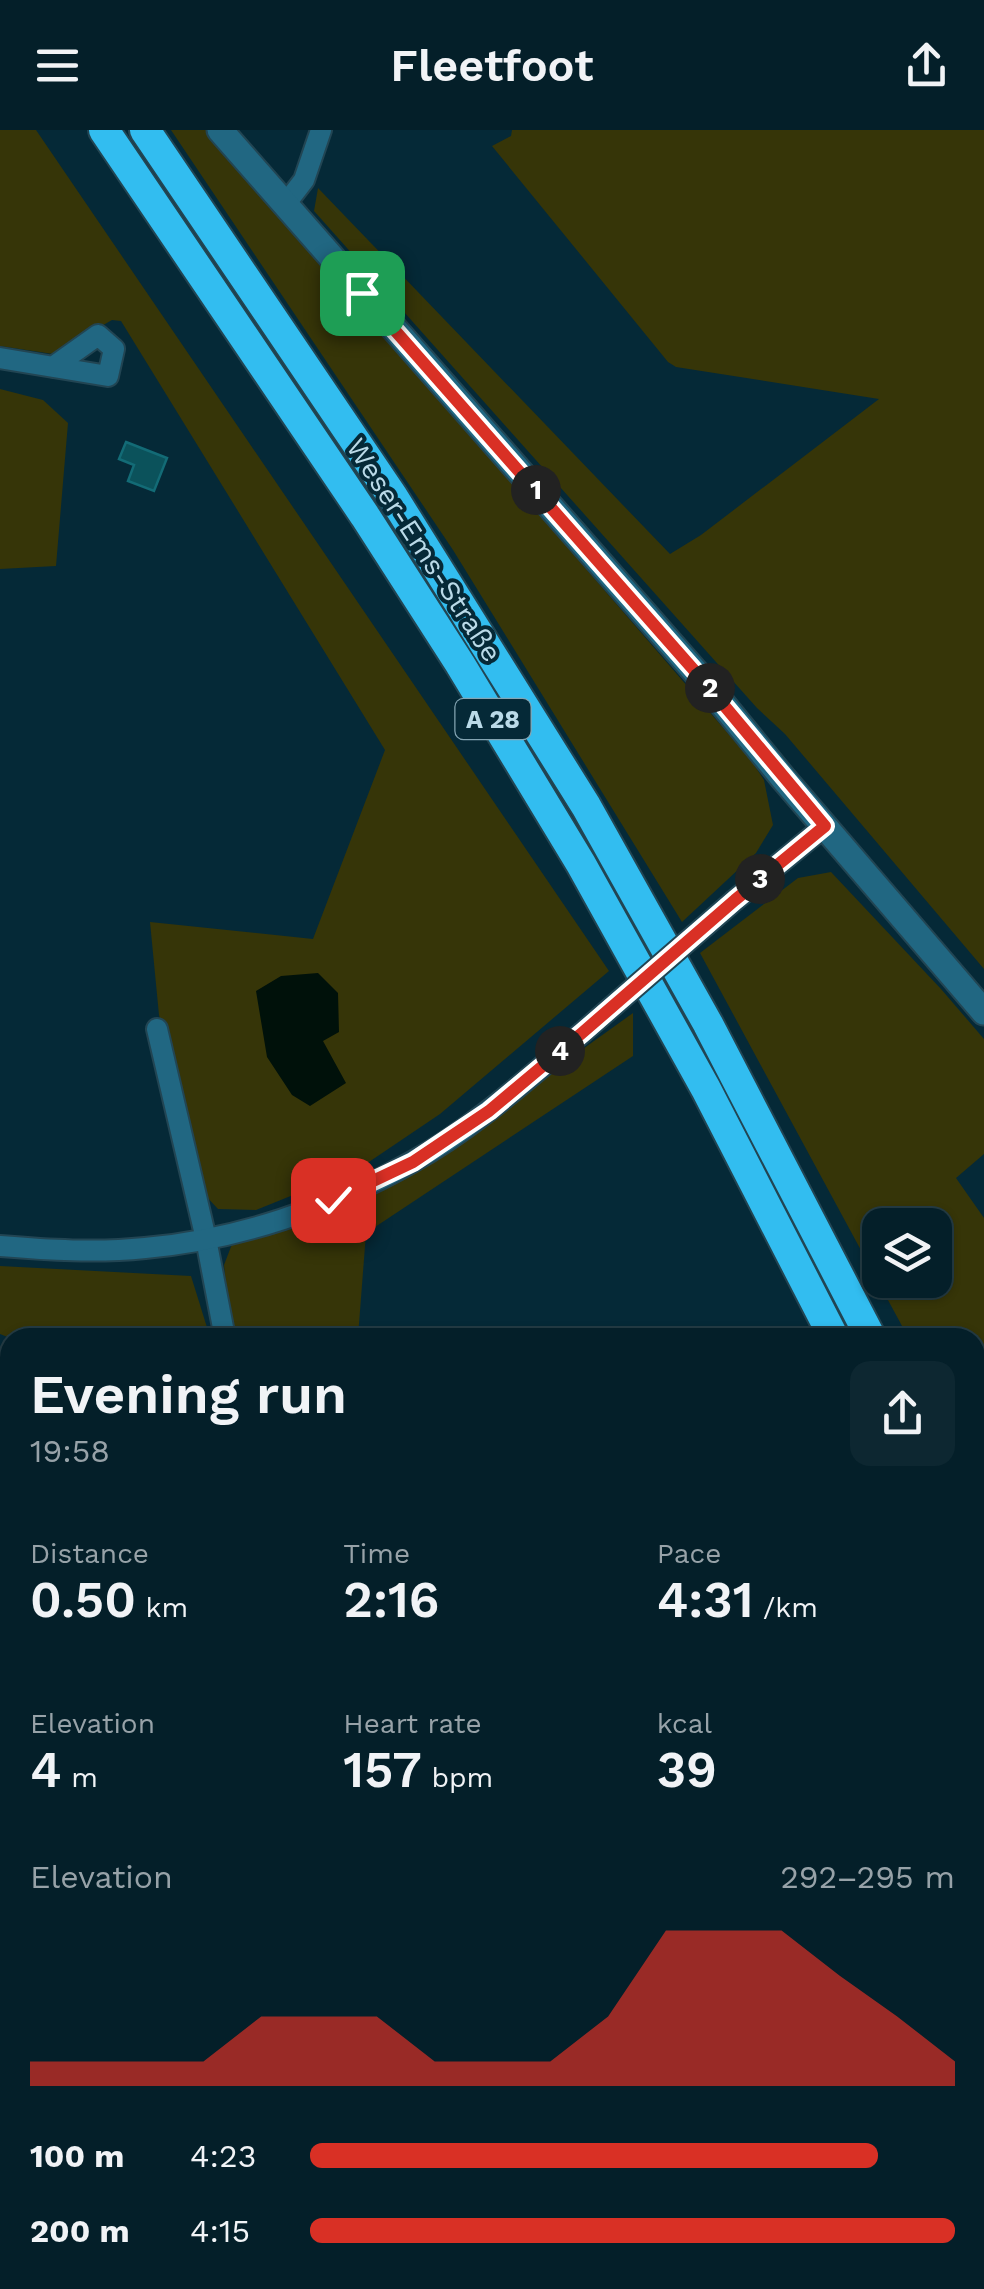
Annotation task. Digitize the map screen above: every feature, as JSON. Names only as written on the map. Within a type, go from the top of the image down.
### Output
[{"type":"highway","name":"Weser-Ems-Straße","points":[[104,130],[366,516],[460,664],[561,831],[706,1089],[829,1328]]},
{"type":"highway","name":"Weser-Ems-Straße","points":[[145,130],[393,497],[586,806],[708,1024],[869,1328]]},
{"type":"street","points":[[220,130],[707,685],[984,1012]]},
{"type":"street","points":[[284,206],[304,180],[320,130]]},
{"type":"street","points":[[0,358],[54,368]]},
{"type":"street","points":[[0,1246],[57,1251],[144,1248],[206,1239],[263,1226],[333,1200],[413,1162],[489,1111],[825,826]]},
{"type":"street","points":[[158,1029],[223,1328]]},
{"type":"shaded area","points":[[0,130],[36,130],[609,971],[440,1114],[360,1168],[256,1210],[218,1209],[204,1194],[159,1015],[150,922],[313,939],[385,750],[121,321],[112,320],[53,354],[0,346]]},
{"type":"shaded area","points":[[171,130],[212,130],[751,760],[764,780],[773,825],[756,853],[682,922],[453,550]]},
{"type":"shaded area","points":[[512,130],[984,130],[984,969],[785,734],[757,708],[314,211],[318,188],[670,554],[701,535],[879,399],[676,367],[668,362],[492,146],[511,136]]},
{"type":"shaded area","points":[[0,389],[43,400],[68,423],[56,566],[0,569]]},
{"type":"shaded area","points":[[831,872],[984,1039],[984,1154],[956,1178],[984,1218],[984,1328],[903,1328],[887,1298],[952,1298],[952,1208],[862,1208],[862,1252],[700,953],[798,878]]},
{"type":"shaded area","points":[[318,973],[338,993],[339,1032],[323,1041],[346,1083],[310,1106],[292,1095],[267,1057],[256,991],[281,976]]},
{"type":"shaded area","points":[[633,1013],[633,1056],[366,1233],[359,1328],[230,1328],[224,1265],[232,1244],[300,1226],[403,1178]]},
{"type":"shaded area","points":[[0,1266],[191,1276],[207,1328],[0,1328]]},
{"type":"building","points":[[126,442],[167,458],[154,491],[128,481],[134,465],[119,459]]},
{"type":"route","points":[[333,1200],[413,1162],[489,1111],[825,826],[707,685],[362,293]]}]
